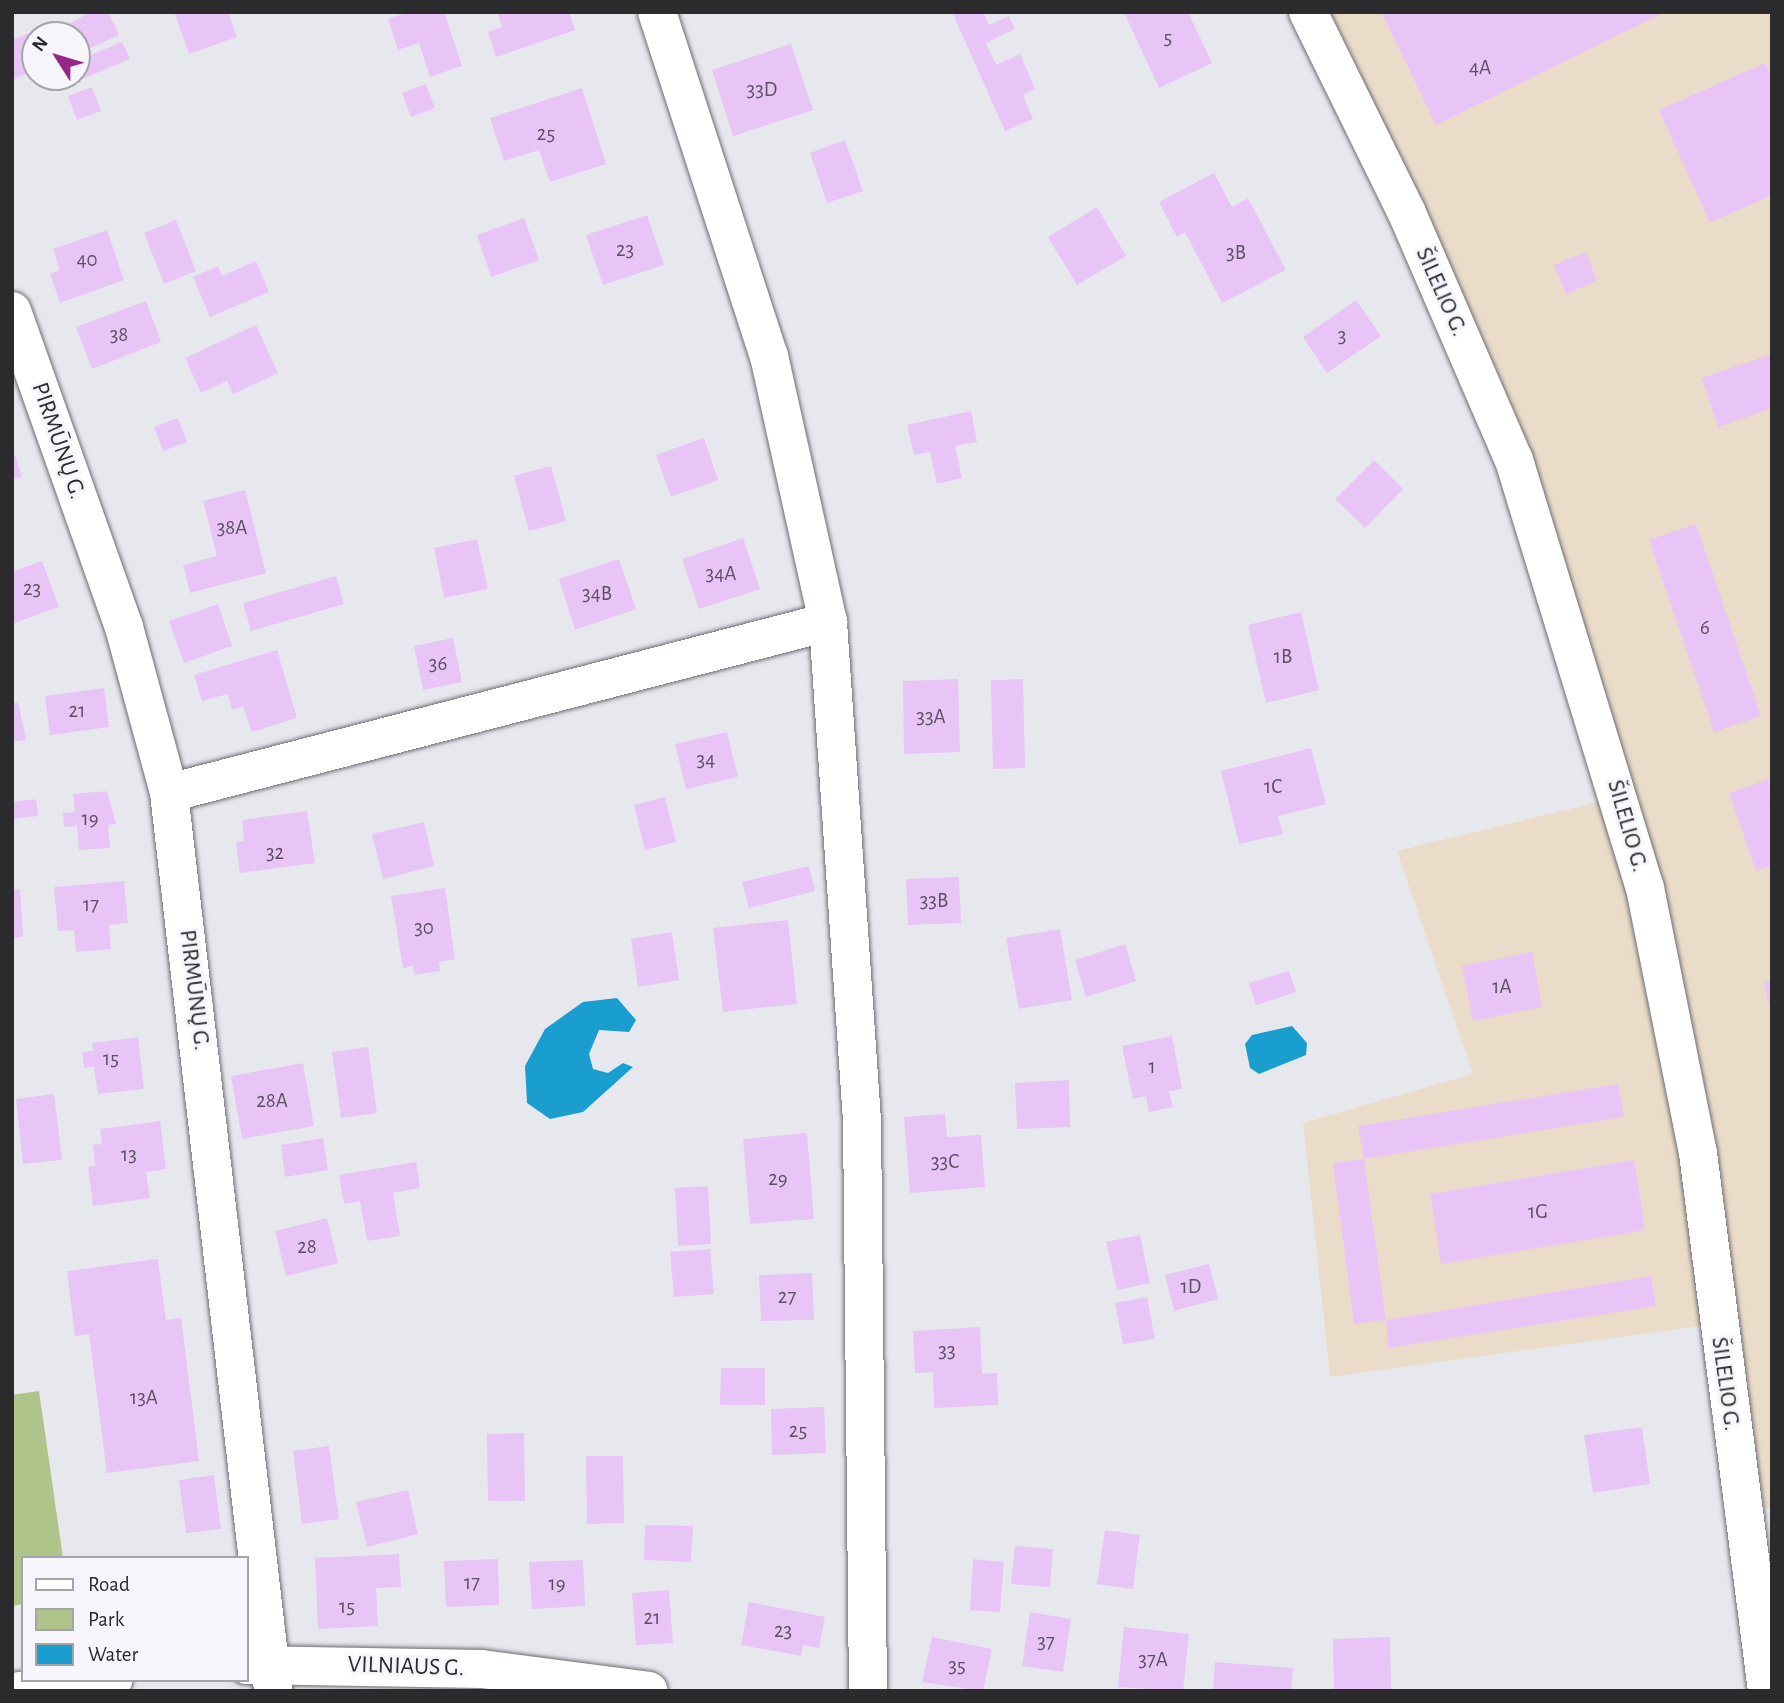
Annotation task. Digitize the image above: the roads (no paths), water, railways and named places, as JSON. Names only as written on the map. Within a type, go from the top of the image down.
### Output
[{"type":"street","points":[[657,12],[769,356],[828,622],[862,1120],[868,1691]]},
{"type":"street","name":"ŠILELIO G.","points":[[1308,12],[1406,211],[1514,460],[1641,875],[1698,1153],[1767,1691]]},
{"type":"street","name":"PIRMŪNŲ G.","points":[[12,311],[124,627],[169,793],[263,1673]]},
{"type":"street","points":[[169,793],[828,622]]},
{"type":"street","name":"VILNIAUS G.","points":[[263,1673],[482,1669],[649,1691]]},
{"type":"street","points":[[19,1691],[96,1682]]},
{"type":"water","points":[[617,998],[636,1020],[629,1032],[599,1030],[589,1054],[593,1069],[608,1073],[623,1063],[633,1067],[583,1112],[550,1119],[527,1103],[525,1066],[545,1029],[583,1002]]},
{"type":"water","points":[[1292,1026],[1307,1043],[1306,1055],[1259,1074],[1250,1068],[1245,1044],[1252,1035]]}]
